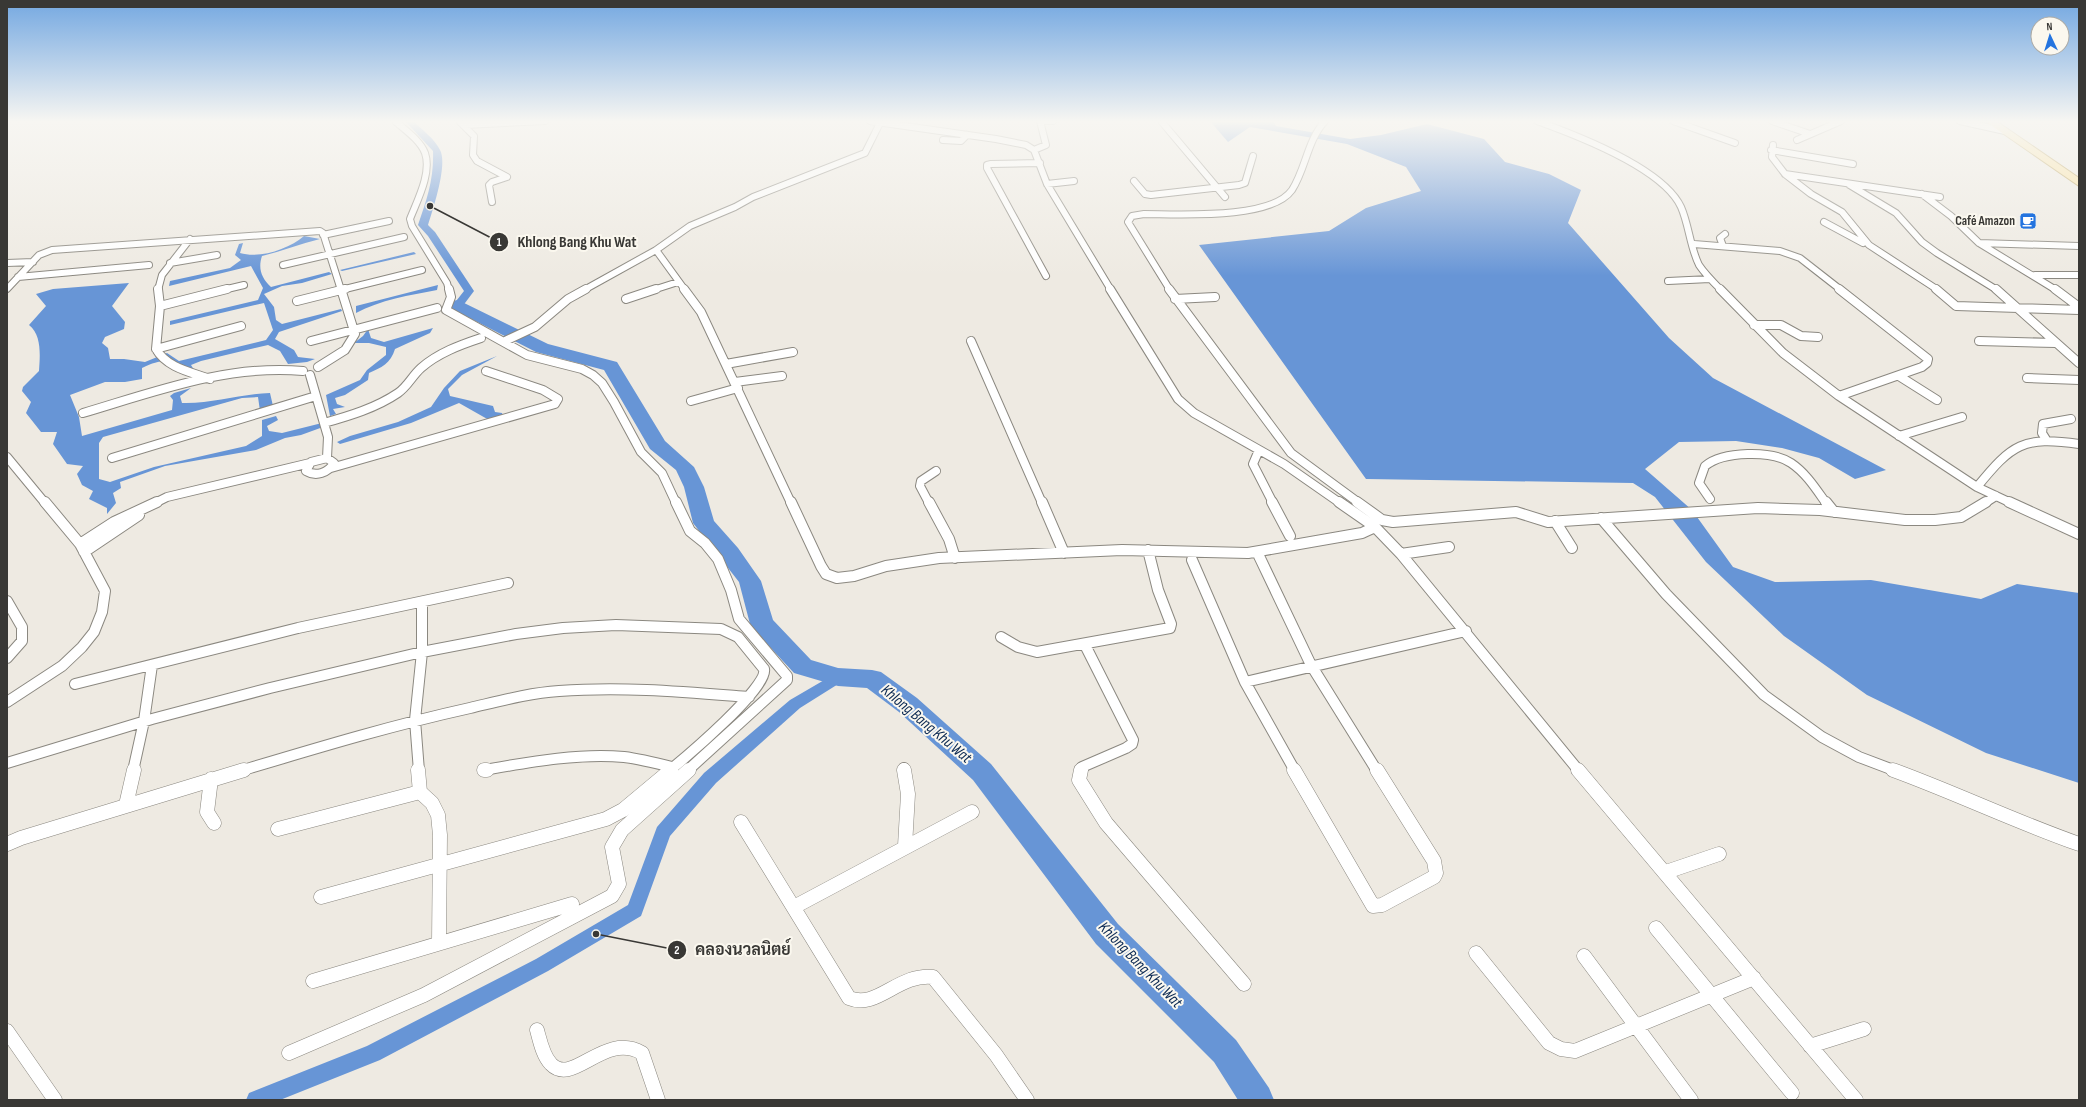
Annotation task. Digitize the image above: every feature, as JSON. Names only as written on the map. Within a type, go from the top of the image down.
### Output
[{"type":"main road","points":[[2067,173],[2079,182]]},
{"type":"street","points":[[289,1053],[424,995],[612,896],[619,884],[612,855],[612,847],[622,830],[787,680],[784,672],[739,619],[731,590],[718,559],[705,543],[690,531],[662,473],[641,452],[602,382],[582,369],[527,355],[507,340],[446,310],[451,298],[447,283],[412,226],[410,219],[425,173]]},
{"type":"street","points":[[492,202],[489,185],[492,182],[507,177],[499,173]]},
{"type":"street","points":[[507,340],[535,328],[568,299],[656,250],[690,226],[705,218],[723,213],[753,197],[815,173]]},
{"type":"street","points":[[990,173],[1046,276]]},
{"type":"street","points":[[1044,173],[1048,184],[1073,229],[1178,399],[1194,413],[1284,464],[1375,527],[1401,554],[1466,631],[1558,746],[1666,872],[1856,1100]]},
{"type":"street","points":[[1205,173],[1225,197]]},
{"type":"street","points":[[1134,181],[1148,195],[1160,195],[1245,182],[1248,173]]},
{"type":"street","points":[[1298,173],[1291,192],[1282,200],[1264,208],[1238,213],[1144,214],[1132,216],[1128,222],[1175,299],[1291,453],[1382,520],[1393,522],[1516,512],[1539,520],[1555,521],[1758,508],[1834,512],[1905,520],[1935,520],[1961,517],[1996,496]]},
{"type":"street","points":[[1645,173],[1662,184],[1677,200],[1700,264],[1710,279],[1783,353],[1839,396],[1977,487],[2079,534]]},
{"type":"street","points":[[1785,174],[1940,197]]},
{"type":"street","points":[[1785,174],[1811,194],[1842,212],[1868,245]]},
{"type":"street","points":[[1048,184],[1074,181]]},
{"type":"street","points":[[1848,184],[1896,214],[1922,242],[1983,281],[2016,306],[2079,363]]},
{"type":"street","points":[[1922,194],[1951,216],[1980,243],[2033,275],[2078,306]]},
{"type":"street","points":[[323,235],[389,221]]},
{"type":"street","points":[[1824,222],[1868,245],[1934,287],[1954,304],[2078,306]]},
{"type":"street","points":[[7,289],[39,255],[52,250],[315,230],[322,232],[355,334],[352,341],[342,353],[318,367],[311,367],[307,373]]},
{"type":"street","points":[[1723,246],[1720,238],[1725,234]]},
{"type":"street","points":[[283,265],[404,237]]},
{"type":"street","points":[[157,352],[160,306],[158,286],[162,275],[170,263],[190,239]]},
{"type":"street","points":[[1980,243],[2079,246]]},
{"type":"street","points":[[1694,244],[1780,251],[1800,258],[1928,358],[1927,363],[1922,367],[1839,396]]},
{"type":"street","points":[[656,250],[701,312],[826,574],[832,577],[843,577],[912,562],[955,558],[1148,550],[1201,553],[1248,552],[1362,533],[1375,527]]},
{"type":"street","points":[[170,263],[217,255]]},
{"type":"street","points":[[7,263],[33,262]]},
{"type":"street","points":[[18,277],[149,265]]},
{"type":"street","points":[[297,301],[422,270]]},
{"type":"street","points":[[2033,275],[2079,275]]},
{"type":"street","points":[[1668,281],[1710,279]]},
{"type":"street","points":[[626,299],[678,282]]},
{"type":"street","points":[[160,306],[244,285]]},
{"type":"street","points":[[1175,299],[1215,297]]},
{"type":"street","points":[[311,341],[437,308]]},
{"type":"street","points":[[1754,325],[1781,325],[1802,336],[1818,337]]},
{"type":"street","points":[[157,352],[241,326]]},
{"type":"street","points":[[328,422],[342,418],[393,396],[407,386],[420,369],[432,360],[462,344],[482,338]]},
{"type":"street","points":[[971,340],[1064,553]]},
{"type":"street","points":[[1979,341],[2056,342]]},
{"type":"street","points":[[157,352],[171,364],[210,380]]},
{"type":"street","points":[[726,364],[792,352]]},
{"type":"street","points":[[83,412],[210,380],[270,370],[307,373]]},
{"type":"street","points":[[310,463],[306,468],[307,473],[324,472],[331,468],[555,404],[557,401],[558,398],[543,390],[486,371]]},
{"type":"street","points":[[307,373],[328,422],[327,458]]},
{"type":"street","points":[[691,401],[737,385],[782,376]]},
{"type":"street","points":[[1899,376],[1937,400]]},
{"type":"street","points":[[2027,378],[2079,380]]},
{"type":"street","points":[[112,458],[316,396]]},
{"type":"street","points":[[1899,436],[1962,417]]},
{"type":"street","points":[[2046,441],[2042,435],[2041,429],[2044,424],[2062,422],[2071,419]]},
{"type":"street","points":[[1977,487],[2002,457],[2013,448],[2028,442],[2046,441],[2079,444]]},
{"type":"street","points":[[1259,450],[1254,458],[1253,464],[1290,536]]},
{"type":"street","points":[[1710,499],[1699,483],[1700,472],[1706,464],[1721,458],[1765,455],[1780,457],[1791,463],[1834,512]]},
{"type":"street","points":[[7,457],[82,548],[105,591],[102,612],[94,632],[82,647],[62,666],[7,702]]},
{"type":"street","points":[[82,548],[136,517],[150,505],[167,497],[310,463],[318,459],[327,458],[334,463],[331,468]]},
{"type":"street","points":[[936,471],[921,481],[920,486],[949,539],[955,558]]},
{"type":"street","points":[[1601,518],[1661,588],[1764,695],[1822,737],[1859,757],[1930,783],[2030,827],[2079,844]]},
{"type":"street","points":[[1555,521],[1572,548]]},
{"type":"street","points":[[1401,554],[1449,547]]},
{"type":"street","points":[[1001,637],[1013,647],[1037,652],[1085,645],[1170,628],[1171,624],[1158,590],[1148,550]]},
{"type":"street","points":[[1192,560],[1245,682],[1367,898],[1373,906],[1379,906],[1434,877],[1436,873],[1434,861],[1312,665],[1284,611],[1259,556]]},
{"type":"street","points":[[75,684],[298,628],[508,583]]},
{"type":"street","points":[[7,602],[22,627],[22,641],[7,658]]},
{"type":"street","points":[[422,602],[422,652],[415,720],[420,792],[432,803],[438,815],[440,863],[439,943]]},
{"type":"street","points":[[7,763],[144,721],[422,652],[516,634],[563,628],[616,625],[721,629],[735,634],[763,665],[766,672],[763,679],[749,697],[623,810],[606,819],[440,863],[321,897]]},
{"type":"street","points":[[1245,682],[1312,665],[1466,631]]},
{"type":"street","points":[[1085,645],[1133,740],[1132,744],[1126,748],[1082,767],[1079,773],[1079,780],[1106,823],[1244,984]]},
{"type":"street","points":[[126,806],[144,721],[152,665]]},
{"type":"street","points":[[7,844],[21,838],[211,780],[415,720],[524,696],[558,691],[659,690],[749,697]]},
{"type":"street","points":[[484,770],[557,759],[617,757],[639,759],[672,767]]},
{"type":"street","points":[[904,768],[908,794],[905,846]]},
{"type":"street","points":[[211,780],[207,812],[214,823]]},
{"type":"street","points":[[278,829],[420,792]]},
{"type":"street","points":[[794,907],[905,846],[972,812]]},
{"type":"street","points":[[741,822],[849,998],[854,1002],[865,1002],[914,975],[925,974],[933,977],[996,1055],[1027,1100]]},
{"type":"street","points":[[7,850],[21,838]]},
{"type":"street","points":[[1666,872],[1719,854]]},
{"type":"street","points":[[313,981],[572,904]]},
{"type":"street","points":[[1656,928],[1792,1093]]},
{"type":"street","points":[[1476,953],[1549,1043],[1561,1049],[1575,1051],[1754,978]]},
{"type":"street","points":[[1584,956],[1691,1100]]},
{"type":"street","points":[[1810,1046],[1864,1029]]},
{"type":"street","points":[[537,1030],[545,1056],[552,1067],[562,1071],[570,1070],[619,1046],[636,1048],[642,1053],[658,1100]]},
{"type":"street","points":[[7,1031],[55,1100]]},
{"type":"water","points":[[1410,173],[1544,173],[1581,190],[1568,223],[1669,338],[1713,378],[1886,470],[1855,479],[1819,458],[1782,448],[1736,441],[1679,442],[1645,469],[1692,510],[1733,567],[1775,582],[1871,580],[1981,599],[2017,584],[2079,593],[2079,783],[1986,753],[1867,695],[1784,636],[1706,562],[1655,497],[1633,483],[1366,479],[1199,245],[1329,231],[1366,208],[1421,191]]},
{"type":"water","points":[[304,236],[320,239],[262,256],[260,269],[265,280],[271,287],[329,272],[332,274],[302,283],[282,286],[264,294],[274,307],[276,320],[282,324],[341,309],[342,311],[279,332],[275,339],[294,350],[298,357],[315,359],[307,362],[288,364],[280,351],[268,345],[201,361],[191,365],[196,373],[175,363],[164,361],[158,362],[142,368],[142,379],[125,382],[105,382],[70,395],[79,417],[82,436],[172,410],[173,400],[170,396],[174,393],[191,388],[180,396],[182,403],[204,402],[270,393],[273,406],[260,411],[258,397],[242,398],[103,437],[99,443],[99,479],[110,482],[154,467],[246,446],[262,436],[262,420],[276,416],[278,420],[267,426],[269,431],[282,433],[322,423],[323,427],[301,435],[285,438],[256,450],[165,466],[120,482],[121,488],[113,493],[116,503],[107,514],[107,508],[89,499],[93,491],[82,485],[77,474],[83,466],[67,464],[53,444],[57,432],[41,432],[26,413],[31,402],[22,391],[23,387],[39,371],[40,359],[38,340],[33,329],[29,325],[46,306],[36,294],[53,289],[129,283],[112,306],[125,322],[124,329],[105,337],[102,343],[108,348],[110,359],[145,362],[167,353],[179,361],[266,340],[273,330],[264,303],[170,325],[170,321],[258,300],[263,288],[251,266],[169,286],[170,281],[230,268],[241,260],[235,255],[239,244],[243,243],[240,253],[248,255],[265,254],[282,249],[298,241]]},
{"type":"water","points":[[414,252],[416,254],[342,271],[340,270]]},
{"type":"water","points":[[438,285],[437,290],[385,301],[356,313],[356,306]]},
{"type":"water","points":[[433,328],[430,333],[395,349],[391,358],[385,364],[369,373],[368,380],[345,395],[335,398],[337,404],[345,407],[333,409],[336,414],[330,416],[326,395],[360,380],[367,370],[386,355],[386,347],[369,343],[354,343],[363,336],[368,329],[371,338],[384,342]]},
{"type":"water","points":[[497,356],[462,375],[448,389],[450,396],[493,406],[495,412],[502,413],[503,416],[489,420],[459,403],[411,423],[340,444],[337,442],[350,436],[398,422],[431,407],[444,388],[460,371]]},
{"type":"waterway","name":"Khlong Bang Khu Wat","points":[[438,173],[434,181],[433,195],[423,225],[432,234],[469,291],[458,305]]},
{"type":"waterway","name":"Khlong Bang Khu Wat","points":[[458,305],[542,348],[611,366],[657,445],[684,467],[694,487],[704,523],[730,553],[750,581],[762,624],[803,667],[838,677],[872,679],[908,705],[982,772],[1107,934],[1225,1051],[1257,1100]]},
{"type":"waterway","points":[[256,1100],[373,1053],[542,965],[635,910],[663,832],[710,778],[795,704],[838,677]]},
{"type":"place","name":"Khlong Bang Khu Wat","points":[[430,206]]},
{"type":"place","name":"Café Amazon","points":[[2028,221]]},
{"type":"place","name":"คลองนวลนิตย์","points":[[596,934]]}]
